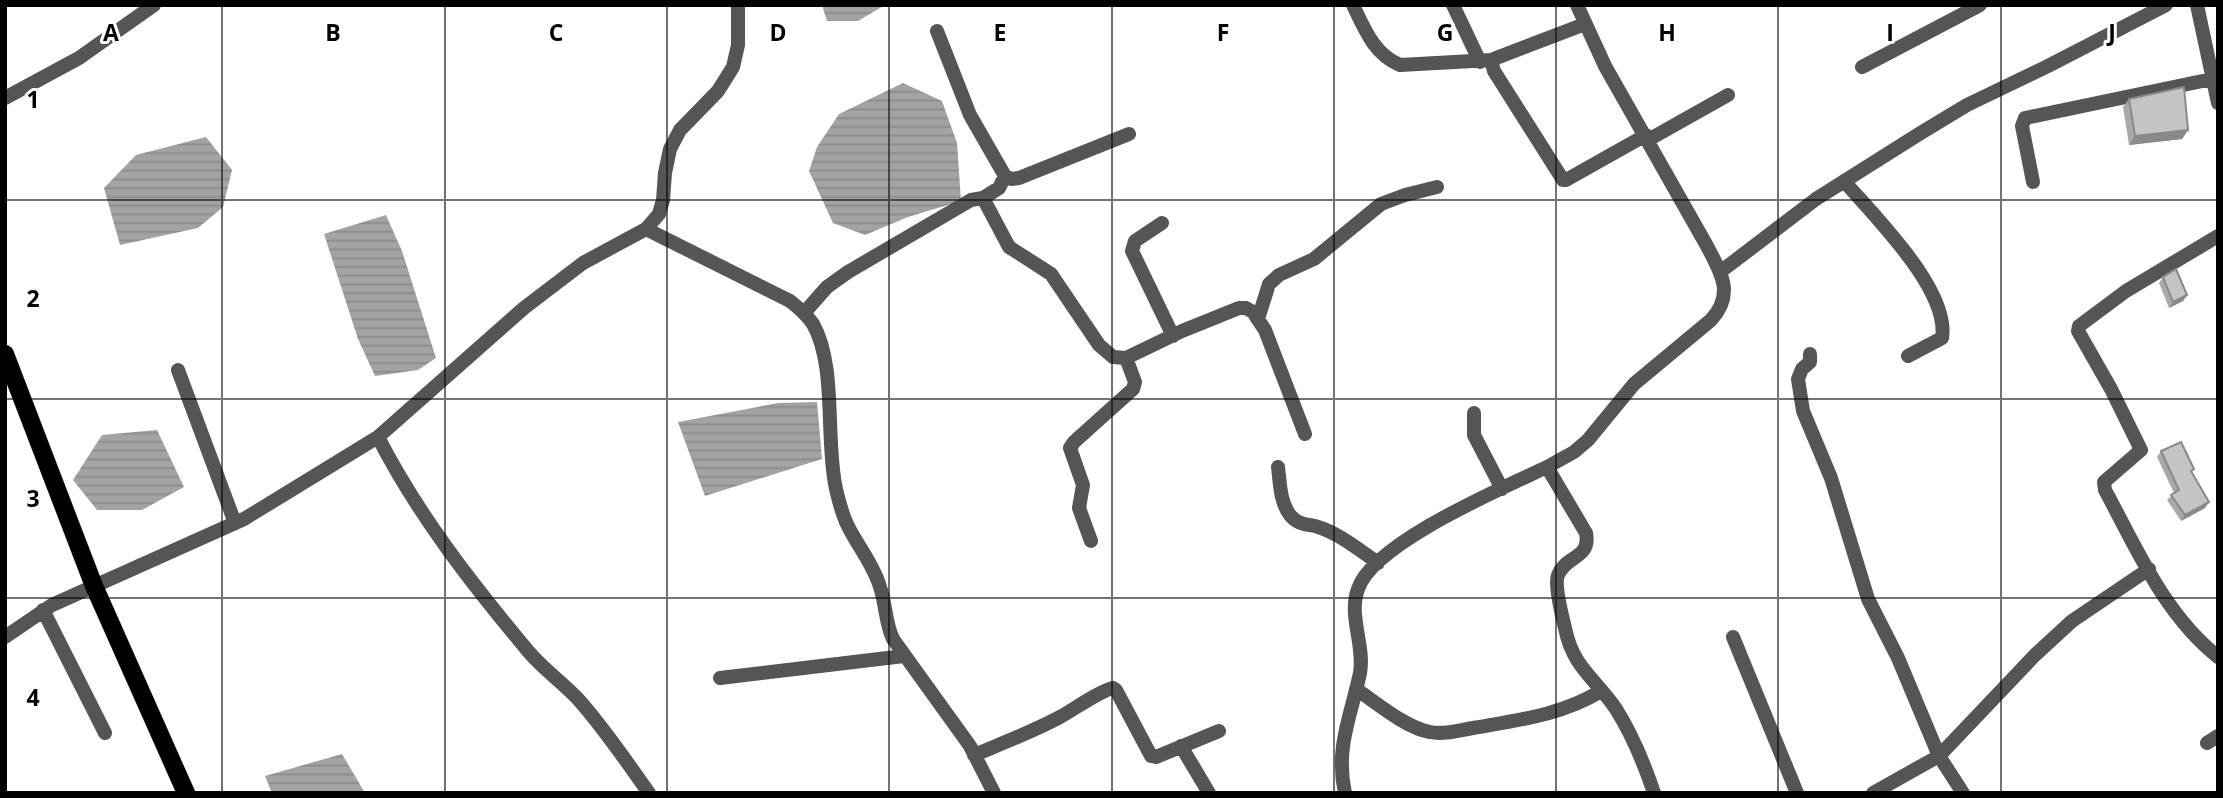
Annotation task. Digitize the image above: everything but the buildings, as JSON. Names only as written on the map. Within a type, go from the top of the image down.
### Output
[{"type":"main road","points":[[5,354],[94,586],[186,793]]},
{"type":"street","points":[[5,98],[79,58],[154,5]]},
{"type":"street","points":[[5,638],[43,610],[235,523],[378,437],[524,308],[583,263],[646,229],[659,214],[670,149],[680,130],[718,91],[733,67],[738,45],[738,5]]},
{"type":"street","points":[[1353,5],[1375,48],[1388,60],[1400,65],[1486,61],[1585,24]]},
{"type":"street","points":[[1453,5],[1563,180],[1728,95]]},
{"type":"street","points":[[1345,793],[1340,758],[1362,654],[1355,620],[1355,603],[1358,588],[1368,570],[1420,532],[1574,452],[1588,440],[1634,384],[1720,311],[1725,298],[1720,272],[1605,66],[1577,5]]},
{"type":"street","points":[[1862,67],[1980,5]]},
{"type":"street","points":[[1720,272],[1807,206],[1967,105],[2166,5]]},
{"type":"street","points":[[2197,5],[2218,103]]},
{"type":"street","points":[[937,31],[970,115],[1005,176],[1011,179],[1019,178],[1129,134]]},
{"type":"street","points":[[2032,182],[2022,125],[2025,118],[2212,79]]},
{"type":"street","points":[[804,313],[827,287],[848,272],[971,200],[983,198],[999,188],[1005,176]]},
{"type":"street","points":[[1844,181],[1913,263],[1934,294],[1943,331],[1942,338],[1909,356]]},
{"type":"street","points":[[1258,319],[1269,284],[1279,275],[1314,259],[1381,204],[1437,187]]},
{"type":"street","points":[[983,198],[1009,247],[1051,274],[1105,352],[1120,359],[1239,308],[1245,308],[1258,319],[1305,434]]},
{"type":"street","points":[[1163,223],[1135,241],[1132,251],[1173,336]]},
{"type":"street","points":[[646,229],[790,301],[813,325],[822,348],[829,441],[836,489],[849,529],[880,586],[888,629],[974,755],[994,793]]},
{"type":"street","points":[[2218,236],[2104,305],[2079,326],[2078,331],[2141,450],[2104,482],[2105,489],[2169,605],[2191,634],[2218,657]]},
{"type":"street","points":[[1810,354],[1810,362],[1802,369],[1798,379],[1803,411],[1831,478],[1868,599],[1898,658],[1939,756],[1963,793]]},
{"type":"street","points":[[1091,541],[1079,508],[1083,485],[1070,449],[1074,442],[1133,390],[1135,382],[1126,358]]},
{"type":"street","points":[[178,370],[235,523]]},
{"type":"street","points":[[1474,413],[1474,435],[1502,489]]},
{"type":"street","points":[[378,437],[414,503],[437,535],[529,653],[576,698],[604,730],[649,793]]},
{"type":"street","points":[[1278,467],[1282,499],[1290,515],[1300,523],[1318,527],[1340,537],[1378,563]]},
{"type":"street","points":[[1547,467],[1586,533],[1588,543],[1558,575],[1565,630],[1573,654],[1583,671],[1614,706],[1636,746],[1654,793]]},
{"type":"street","points":[[1873,793],[1939,756],[2035,655],[2072,621],[2149,569]]},
{"type":"street","points":[[43,610],[105,733]]},
{"type":"street","points":[[1733,637],[1797,793]]},
{"type":"street","points":[[720,678],[904,656]]},
{"type":"street","points":[[974,755],[1055,720],[1112,688],[1116,690],[1151,756],[1156,757],[1219,731]]},
{"type":"street","points":[[1356,689],[1415,727],[1432,733],[1520,720],[1558,711],[1581,703],[1601,691]]},
{"type":"street","points":[[1181,746],[1209,793]]},
{"type":"shaded area","points":[[822,5],[885,5],[858,21],[827,21]]},
{"type":"shaded area","points":[[903,83],[942,101],[957,143],[961,201],[908,217],[865,235],[833,223],[809,171],[817,147],[839,114]]},
{"type":"shaded area","points":[[206,137],[232,170],[223,207],[198,228],[120,245],[104,188],[136,155]]},
{"type":"shaded area","points":[[386,215],[402,251],[436,358],[418,370],[375,376],[358,339],[324,234]]},
{"type":"shaded area","points":[[817,402],[822,459],[705,496],[678,422],[778,403]]},
{"type":"shaded area","points":[[157,430],[184,487],[142,510],[97,510],[73,480],[102,435]]},
{"type":"shaded area","points":[[342,754],[365,793],[272,793],[265,776]]}]
